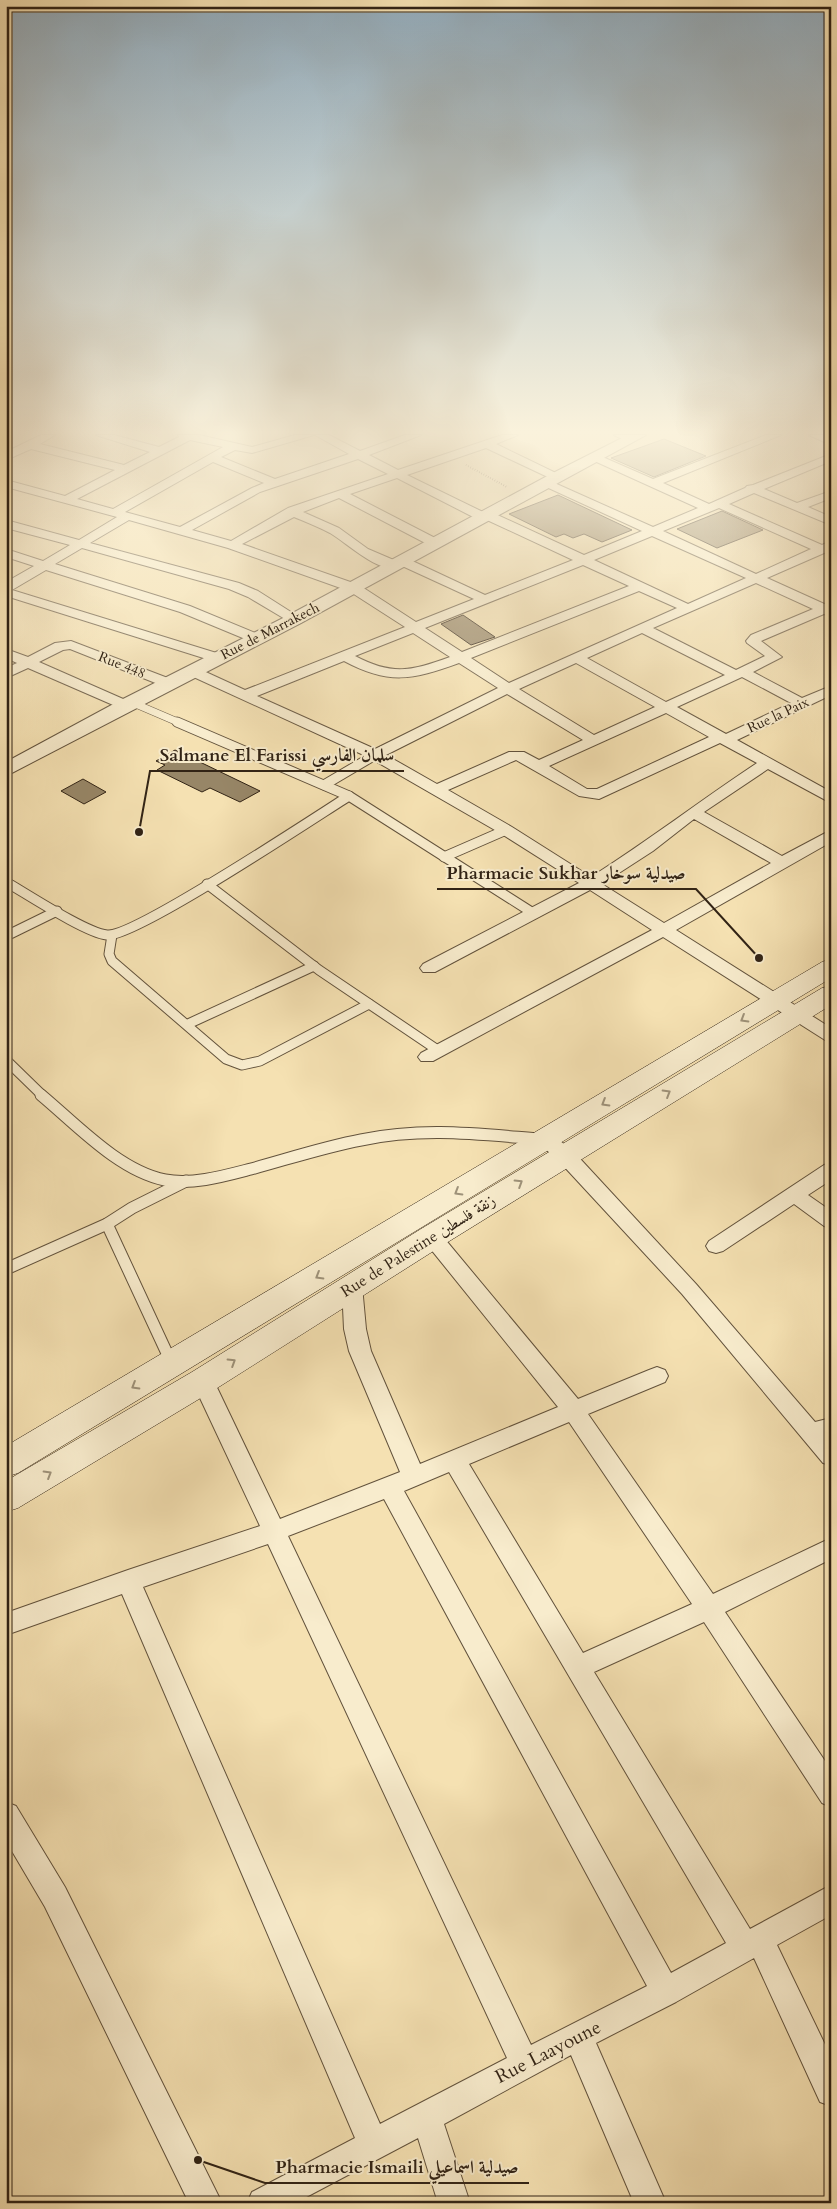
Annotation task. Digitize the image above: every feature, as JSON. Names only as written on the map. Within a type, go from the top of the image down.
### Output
[{"type":"main road","name":"Rue de Palestine زنقة فلسطين","points":[[6,1463],[172,1364],[555,1147],[785,1008],[831,967]]},
{"type":"main road","name":"Rue de Palestine زنقة فلسطين","points":[[785,1008],[831,994]]},
{"type":"main road","name":"Rue de Palestine زنقة فلسطين","points":[[6,1498],[203,1381],[432,1237],[555,1147]]},
{"type":"street","points":[[58,538],[234,586],[254,594],[295,619]]},
{"type":"street","points":[[6,588],[88,538]]},
{"type":"street","points":[[207,538],[232,545],[354,588],[508,688],[595,740]]},
{"type":"street","points":[[232,545],[245,538]]},
{"type":"street","points":[[345,538],[364,552],[398,563],[484,599]]},
{"type":"street","points":[[426,538],[435,543]]},
{"type":"street","name":"Rue de Marrakech","points":[[6,770],[128,703],[295,619],[444,538]]},
{"type":"street","points":[[537,538],[586,559],[689,609]]},
{"type":"street","points":[[246,695],[417,628],[635,538]]},
{"type":"street","points":[[667,538],[827,611]]},
{"type":"street","points":[[793,538],[825,551]]},
{"type":"street","points":[[374,755],[433,723],[508,688],[825,551]]},
{"type":"street","points":[[6,553],[185,609],[255,638]]},
{"type":"street","points":[[345,656],[371,670],[386,674],[423,671],[639,586]]},
{"type":"street","points":[[6,592],[218,658]]},
{"type":"street","points":[[538,766],[776,657],[754,643],[754,639],[827,611]]},
{"type":"street","points":[[644,628],[803,704]]},
{"type":"street","name":"Rue 448","points":[[27,662],[60,646],[76,646],[168,683]]},
{"type":"street","points":[[6,653],[128,703]]},
{"type":"street","points":[[577,658],[831,798]]},
{"type":"street","points":[[6,674],[27,662]]},
{"type":"street","points":[[192,671],[374,755],[436,790],[506,830],[831,1036]]},
{"type":"street","name":"Rue la Paix","points":[[436,790],[509,756],[519,755],[584,792],[599,794],[830,691]]},
{"type":"street","points":[[429,968],[590,884],[647,848],[693,812],[768,763]]},
{"type":"street","points":[[693,812],[781,862]]},
{"type":"street","points":[[433,1054],[831,836]]},
{"type":"street","points":[[555,1147],[820,1429],[831,1456]]},
{"type":"street","points":[[716,1246],[831,1170]]},
{"type":"street","points":[[795,1195],[831,1221]]},
{"type":"street","points":[[432,1237],[575,1412],[709,1608],[831,1794]]},
{"type":"street","points":[[352,1286],[355,1329],[360,1351],[414,1478]]},
{"type":"street","points":[[6,1624],[128,1580],[273,1533],[414,1478],[454,1459],[575,1412],[657,1376]]},
{"type":"street","points":[[203,1381],[273,1533],[525,2064]]},
{"type":"street","points":[[454,1459],[578,1667],[752,1943],[831,2090]]},
{"type":"street","points":[[390,1487],[666,1992]]},
{"type":"street","points":[[578,1667],[709,1608],[831,1548]]},
{"type":"street","points":[[128,1580],[374,2144]]},
{"type":"street","points":[[6,1815],[55,1897],[206,2203]]},
{"type":"street","name":"Rue Laayoune","points":[[263,2203],[578,2036],[666,1992],[831,1899]]},
{"type":"street","points":[[578,2036],[650,2203]]},
{"type":"street","points":[[426,2116],[454,2203]]},
{"type":"lane","points":[[128,703],[348,796],[533,913]]},
{"type":"lane","points":[[324,786],[374,755]]},
{"type":"lane","points":[[6,882],[98,933],[112,935],[133,929],[348,796]]},
{"type":"lane","points":[[444,857],[506,830]]},
{"type":"lane","points":[[206,884],[314,966],[369,1004],[433,1054]]},
{"type":"lane","points":[[6,936],[57,911]]},
{"type":"lane","points":[[112,935],[109,954],[112,961],[188,1024],[226,1059],[242,1065],[260,1061],[369,1004]]},
{"type":"lane","points":[[188,1024],[314,966]]},
{"type":"lane","points":[[6,1060],[38,1092],[116,1158],[148,1174],[166,1180],[187,1181],[238,1173],[361,1140],[411,1132],[438,1130],[555,1147]]},
{"type":"lane","points":[[7,1267],[107,1224],[132,1208],[187,1181]]},
{"type":"lane","points":[[107,1224],[172,1364]]},
{"type":"building","points":[[593,538],[612,538],[602,542]]},
{"type":"building","points":[[696,538],[742,538],[717,548]]},
{"type":"building","points":[[463,615],[495,637],[471,645],[441,624]]},
{"type":"building","points":[[175,750],[260,791],[240,802],[210,788],[202,792],[157,770],[165,765],[156,761]]},
{"type":"building","points":[[83,779],[106,792],[84,804],[61,791]]},
{"type":"place","name":"Salmane El Farissi سلمان الفارسي","points":[[139,832]]},
{"type":"place","name":"Pharmacie Sukhar صيدلية سوخار","points":[[759,958]]},
{"type":"place","name":"Pharmacie Ismaili صيدلية اسماعيلي","points":[[198,2160]]}]
